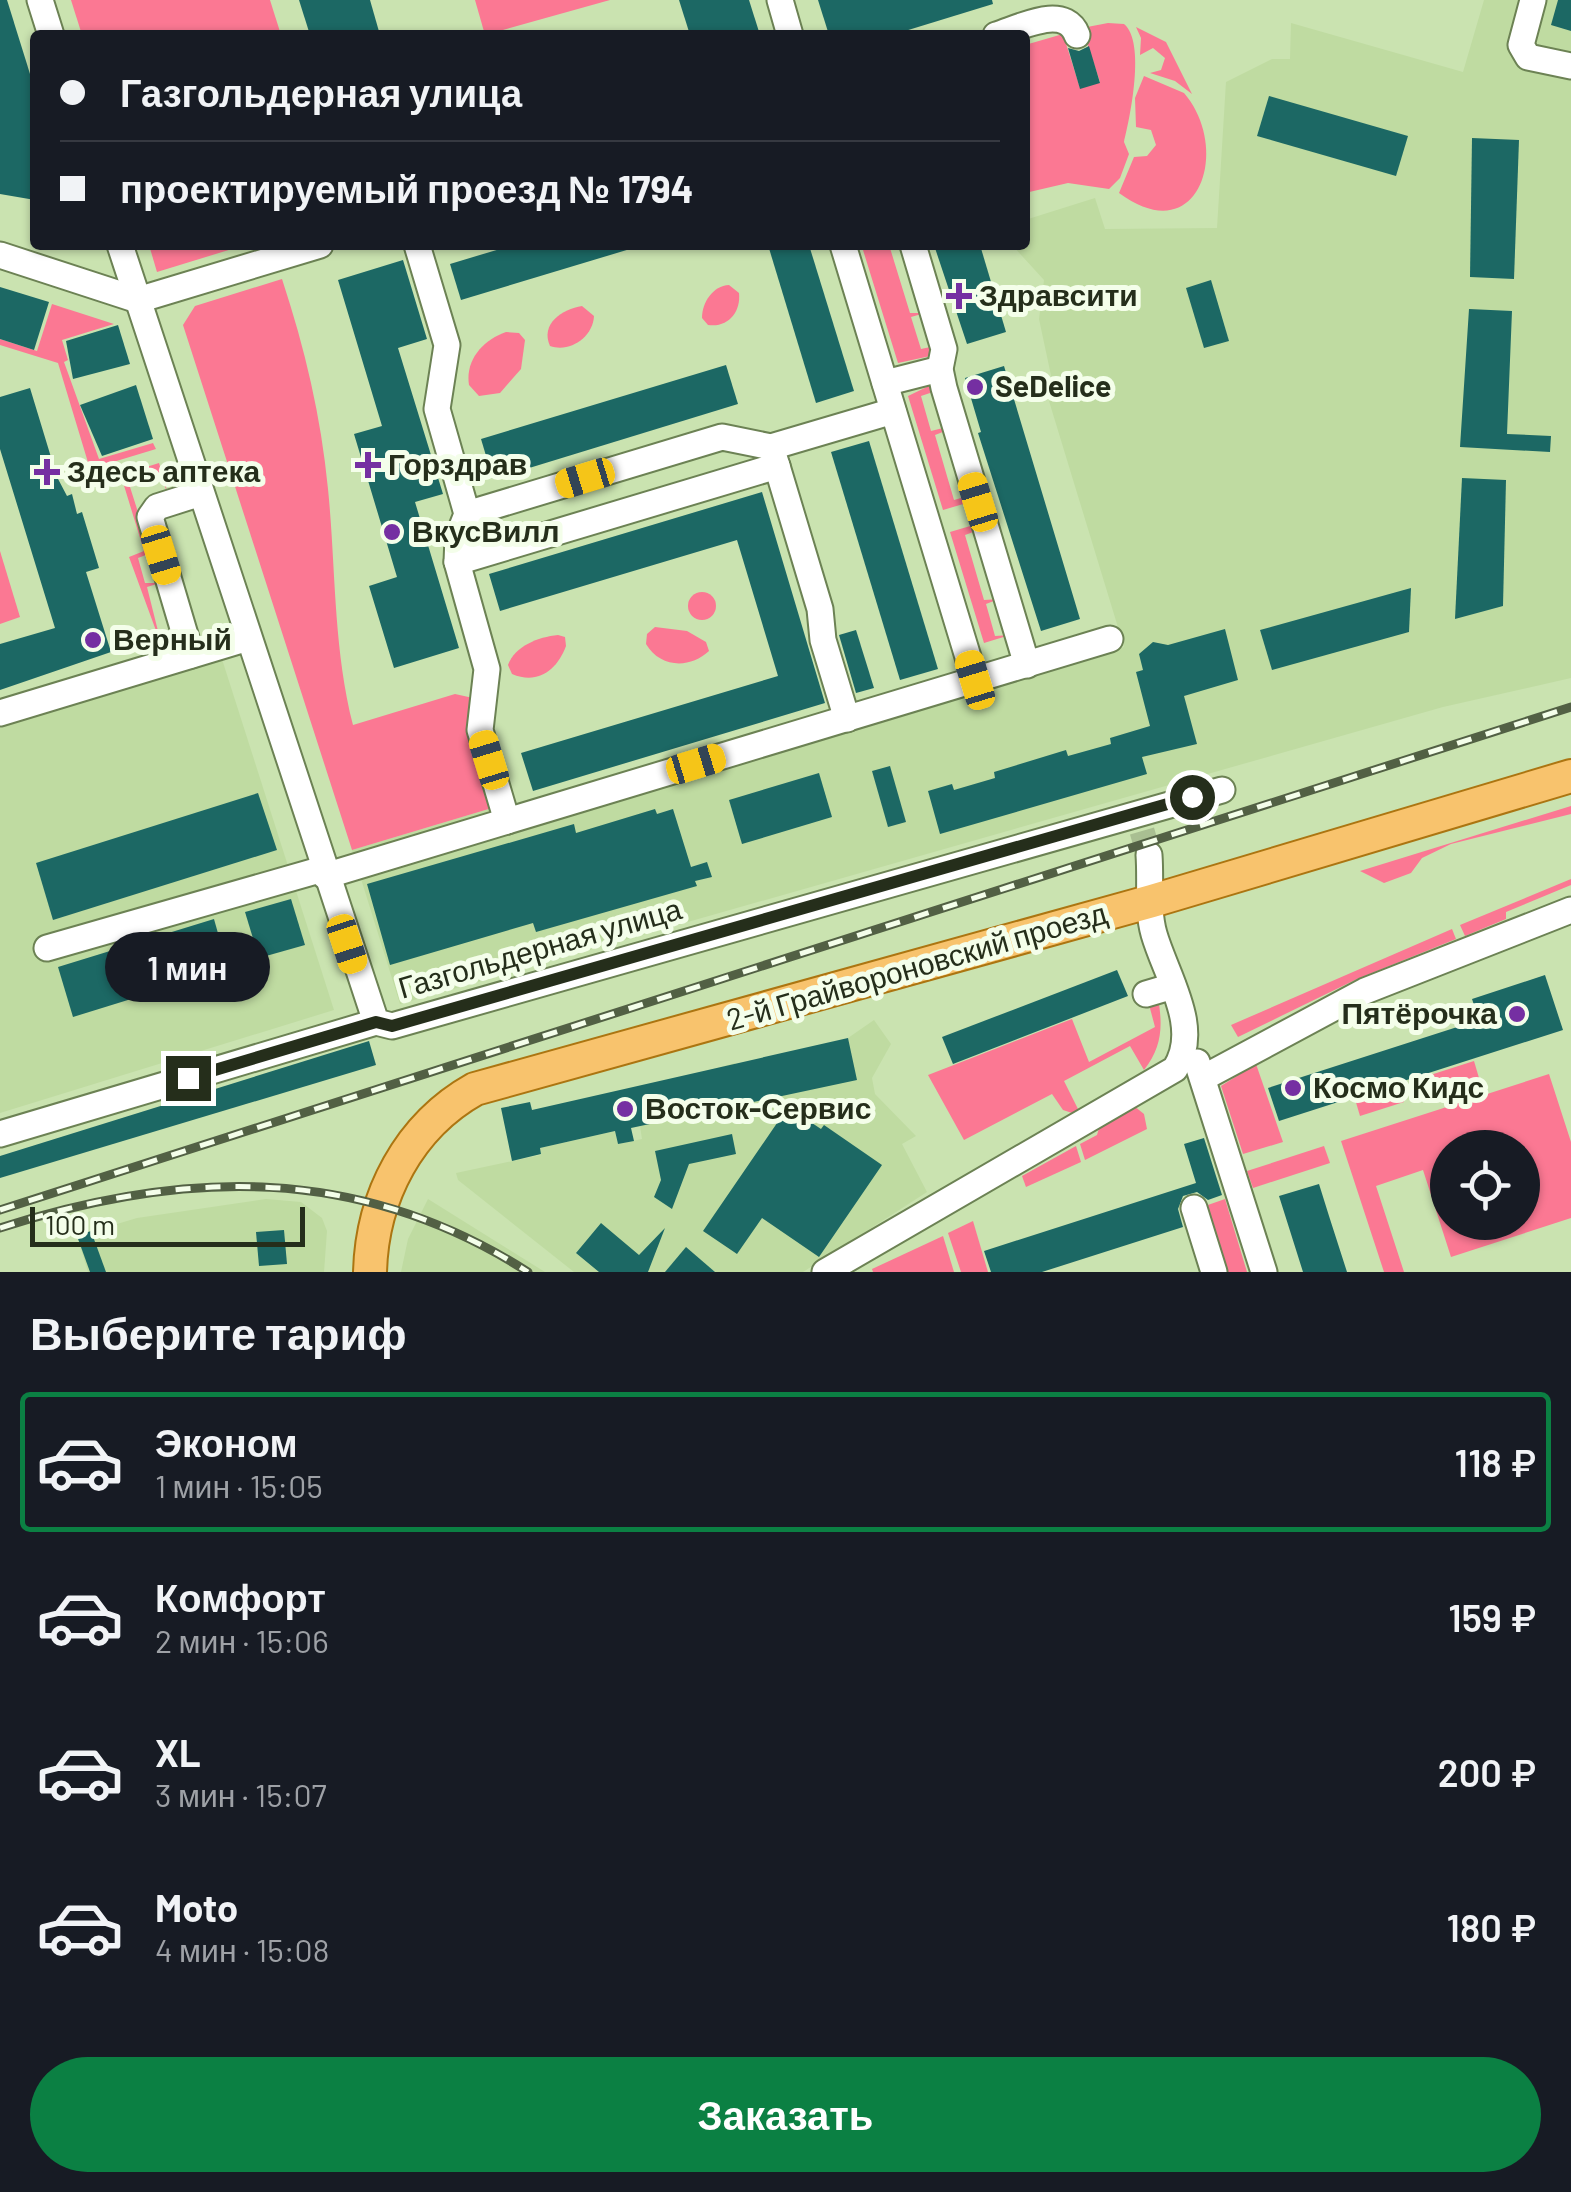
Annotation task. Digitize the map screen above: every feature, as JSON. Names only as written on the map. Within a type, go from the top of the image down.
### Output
[{"type":"main road","name":"2-й Грайвороновский проезд","points":[[370,1272],[372,1241],[383,1203],[414,1138],[438,1112],[476,1089],[1152,901],[1571,776]]},
{"type":"street","points":[[40,0],[49,30]]},
{"type":"street","points":[[780,0],[789,30]]},
{"type":"street","points":[[1534,0],[1521,45],[1528,58],[1571,66]]},
{"type":"street","points":[[1014,30],[1056,18],[1070,23],[1077,34]]},
{"type":"street","name":"Газгольдерная улица","points":[[122,250],[376,1022],[392,1026],[1141,833],[1222,790]]},
{"type":"street","points":[[0,254],[138,300],[303,250]]},
{"type":"street","points":[[419,250],[448,346],[437,416],[467,514],[458,537],[457,562],[487,669],[480,730],[508,821]]},
{"type":"street","points":[[845,250],[975,680]]},
{"type":"street","points":[[914,250],[944,350],[940,369],[1027,665]]},
{"type":"street","points":[[885,383],[940,369]]},
{"type":"street","points":[[457,562],[774,457],[893,410]]},
{"type":"street","points":[[467,514],[722,437],[774,457]]},
{"type":"street","points":[[774,457],[820,609],[822,640],[847,719]]},
{"type":"street","points":[[192,655],[150,517],[158,507],[201,493]]},
{"type":"street","points":[[0,712],[248,638]]},
{"type":"street","points":[[47,948],[508,821],[1110,639]]},
{"type":"street","points":[[1141,833],[1153,930],[1264,1272]]},
{"type":"street","points":[[1202,1078],[1364,991],[1571,910]]},
{"type":"street","points":[[1146,994],[1173,986]]},
{"type":"street","points":[[0,1134],[376,1022]]},
{"type":"street","points":[[825,1272],[853,1263],[1166,1076],[1182,1060],[1186,1029]]},
{"type":"street","points":[[1194,1208],[1214,1272]]},
{"type":"shaded area","points":[[71,0],[270,0],[279,30],[80,30]]},
{"type":"shaded area","points":[[475,0],[610,0],[503,30],[484,30]]},
{"type":"shaded area","points":[[1484,0],[1571,0],[1571,678],[1443,707],[400,1004],[352,850],[492,808],[501,835],[1124,647],[1049,401],[1056,399],[1039,319],[1044,280],[1017,250],[1030,250],[1030,218],[1095,198],[1105,229],[1217,228],[1226,82],[1272,59],[1290,59],[1291,23],[1463,72]]},
{"type":"shaded area","points":[[1124,24],[1131,33],[1134,81],[1124,142],[1129,154],[1120,178],[1109,189],[1068,183],[1030,192],[1030,44],[1063,34],[1080,88],[1100,82],[1082,28]]},
{"type":"shaded area","points":[[1136,27],[1166,42],[1192,94],[1175,81],[1150,73],[1161,70],[1165,58],[1153,48],[1140,55],[1141,38]]},
{"type":"shaded area","points":[[1144,76],[1184,93],[1198,116],[1205,141],[1206,165],[1200,186],[1187,202],[1170,210],[1147,208],[1119,193],[1134,157],[1147,156],[1156,145],[1151,130],[1136,127],[1135,98]]},
{"type":"shaded area","points":[[150,250],[229,250],[157,272]]},
{"type":"shaded area","points":[[863,250],[891,250],[910,313],[925,313],[911,317],[921,349],[935,346],[935,355],[898,363]]},
{"type":"shaded area","points":[[282,279],[305,357],[321,435],[338,637],[353,725],[455,694],[473,698],[468,731],[492,808],[352,850],[183,325],[195,306]]},
{"type":"shaded area","points":[[729,285],[739,293],[735,312],[722,324],[708,325],[702,318],[706,301],[718,288]]},
{"type":"shaded area","points":[[52,304],[114,324],[62,340],[68,360],[64,362],[99,459],[153,443],[156,449],[90,469],[58,363],[0,345],[0,339],[37,351]]},
{"type":"shaded area","points":[[582,306],[594,316],[590,331],[572,345],[550,346],[550,324],[567,310]]},
{"type":"shaded area","points":[[506,332],[519,333],[525,340],[521,369],[500,393],[479,396],[469,385],[473,359],[490,340]]},
{"type":"shaded area","points":[[931,385],[936,391],[921,396],[931,431],[947,427],[948,430],[935,435],[954,500],[968,496],[970,502],[943,510],[908,396]]},
{"type":"shaded area","points":[[159,463],[168,494],[161,477],[130,487],[151,553],[138,558],[145,583],[160,583],[147,587],[162,647],[129,557],[144,551],[122,479],[105,480]]},
{"type":"shaded area","points":[[977,524],[979,530],[965,535],[984,600],[999,599],[986,604],[995,636],[1010,635],[984,643],[950,532]]},
{"type":"shaded area","points":[[0,551],[20,617],[0,624]]},
{"type":"shaded area","points":[[702,592],[712,596],[716,606],[712,616],[702,620],[692,616],[688,606],[692,596]]},
{"type":"shaded area","points":[[655,627],[687,631],[706,642],[709,651],[693,661],[667,662],[646,644],[647,634]]},
{"type":"shaded area","points":[[565,637],[566,646],[552,668],[530,678],[512,674],[508,665],[522,648],[535,640]]},
{"type":"shaded area","points":[[221,656],[334,1010],[0,1113],[0,728],[26,715]]},
{"type":"shaded area","points":[[1571,806],[1571,814],[1451,844],[1422,858],[1411,873],[1384,883],[1360,871]]},
{"type":"shaded area","points":[[1571,879],[1571,885],[1506,912],[1506,919],[1465,936],[1460,925]]},
{"type":"shaded area","points":[[1452,929],[1456,939],[1357,979],[1238,1037],[1231,1025]]},
{"type":"shaded area","points":[[1147,997],[1158,998],[1160,1018],[1160,1036],[1150,1061],[1144,1070],[1130,1046],[1064,1081],[1079,1111],[1075,1114],[1063,1110],[1052,1094],[964,1140],[928,1075],[1072,1019],[1089,1062],[1155,1027]]},
{"type":"shaded area","points":[[874,1020],[891,1044],[872,1078],[875,1094],[916,1136],[902,1144],[927,1192],[803,1272],[574,1272],[458,1180],[456,1173],[541,1155],[540,1148],[615,1131],[618,1144],[642,1139],[640,1126],[718,1109],[710,1070],[735,1063],[745,1103],[856,1079],[848,1038]]},
{"type":"shaded area","points":[[1474,1061],[1479,1078],[1430,1094],[1424,1077]]},
{"type":"shaded area","points":[[1256,1064],[1283,1142],[1243,1154],[1221,1086]]},
{"type":"shaded area","points":[[1549,1074],[1571,1142],[1571,1218],[1540,1228],[1540,1130],[1430,1130],[1430,1192],[1423,1170],[1376,1186],[1404,1272],[1384,1272],[1341,1141]]},
{"type":"shaded area","points":[[1399,1085],[1404,1102],[1360,1116],[1355,1099]]},
{"type":"shaded area","points":[[1134,1106],[1144,1114],[1147,1129],[1085,1160],[1080,1144],[1097,1135],[1100,1125]]},
{"type":"shaded area","points":[[1076,1146],[1081,1162],[1026,1187],[1022,1176]]},
{"type":"shaded area","points":[[1324,1146],[1330,1163],[1253,1188],[1247,1171]]},
{"type":"shaded area","points":[[266,1199],[301,1202],[322,1218],[327,1231],[324,1272],[88,1272],[77,1236],[137,1218]]},
{"type":"shaded area","points":[[428,1199],[545,1272],[401,1272],[408,1239]]},
{"type":"shaded area","points":[[1225,1199],[1247,1272],[1227,1272],[1205,1206]]},
{"type":"shaded area","points":[[973,1221],[988,1272],[961,1272],[948,1233]]},
{"type":"shaded area","points":[[943,1236],[954,1272],[873,1272],[872,1269]]},
{"type":"shaded area","points":[[1446,1240],[1503,1240],[1451,1257]]},
{"type":"building","points":[[0,0],[7,0],[30,74],[30,199],[0,194]]},
{"type":"building","points":[[299,0],[370,0],[379,30],[308,30]]},
{"type":"building","points":[[679,0],[749,0],[758,30],[688,30]]},
{"type":"building","points":[[818,0],[992,0],[993,4],[908,30],[827,30]]},
{"type":"building","points":[[1558,0],[1571,0],[1571,31],[1551,25]]},
{"type":"building","points":[[1089,46],[1100,83],[1080,89],[1068,48],[1079,51]]},
{"type":"building","points":[[1269,96],[1408,136],[1396,176],[1257,136]]},
{"type":"building","points":[[1472,138],[1519,140],[1514,279],[1470,277]]},
{"type":"building","points":[[496,250],[627,250],[461,300],[450,264]]},
{"type":"building","points":[[770,250],[811,250],[854,391],[816,403]]},
{"type":"building","points":[[936,250],[981,250],[1006,332],[967,344]]},
{"type":"building","points":[[403,260],[427,339],[398,348],[443,494],[415,502],[459,648],[394,668],[369,586],[397,577],[354,434],[382,426],[338,280]]},
{"type":"building","points":[[1211,280],[1229,341],[1204,348],[1186,288]]},
{"type":"building","points":[[0,287],[49,302],[34,350],[0,339]]},
{"type":"building","points":[[1469,309],[1512,311],[1507,434],[1551,436],[1550,452],[1460,447]]},
{"type":"building","points":[[118,325],[130,364],[73,379],[66,341]]},
{"type":"building","points":[[726,365],[738,404],[493,479],[481,439]]},
{"type":"building","points":[[1004,366],[1080,619],[1041,631],[978,433],[981,432],[965,378]]},
{"type":"building","points":[[136,385],[153,439],[102,456],[80,405]]},
{"type":"building","points":[[30,388],[57,477],[67,496],[72,494],[77,514],[82,512],[99,568],[86,572],[111,652],[0,690],[0,644],[55,628],[0,449],[0,397]]},
{"type":"building","points":[[869,441],[938,669],[900,680],[831,452]]},
{"type":"building","points":[[1462,478],[1506,480],[1503,606],[1455,619]]},
{"type":"building","points":[[762,492],[825,703],[533,791],[521,753],[778,676],[737,540],[500,611],[489,574]]},
{"type":"building","points":[[1411,588],[1409,632],[1272,670],[1260,630]]},
{"type":"building","points":[[1225,629],[1238,680],[1184,696],[1197,744],[1142,757],[1147,774],[940,834],[928,791],[952,784],[954,790],[995,778],[994,772],[1066,750],[1068,756],[1111,744],[1110,738],[1150,726],[1136,672],[1143,670],[1139,654],[1153,642],[1168,645]]},
{"type":"building","points":[[856,630],[874,688],[856,693],[839,635]]},
{"type":"building","points":[[890,766],[906,822],[888,827],[872,771]]},
{"type":"building","points":[[819,773],[832,817],[742,844],[729,800]]},
{"type":"building","points":[[258,793],[277,850],[53,920],[36,863]]},
{"type":"building","points":[[655,809],[657,814],[673,809],[691,867],[707,862],[712,877],[695,881],[697,886],[536,932],[533,923],[390,965],[367,884],[574,824],[576,833]]},
{"type":"building","points":[[291,899],[305,945],[259,958],[245,912]]},
{"type":"building","points":[[214,919],[228,969],[73,1017],[58,967]]},
{"type":"building","points":[[1117,970],[1128,996],[953,1064],[942,1037]]},
{"type":"building","points":[[1545,975],[1563,1030],[1279,1121],[1268,1088],[1479,1020],[1472,999]]},
{"type":"building","points":[[848,1038],[857,1080],[631,1128],[634,1141],[618,1144],[615,1131],[540,1148],[541,1154],[512,1161],[501,1108],[530,1102],[532,1110]]},
{"type":"building","points":[[369,1041],[376,1065],[0,1178],[0,1156]]},
{"type":"building","points":[[788,1107],[821,1129],[824,1125],[882,1165],[819,1257],[762,1218],[737,1254],[703,1231]]},
{"type":"building","points":[[732,1134],[736,1154],[689,1164],[672,1209],[654,1197],[661,1180],[655,1151]]},
{"type":"building","points":[[1204,1138],[1222,1195],[1208,1200],[1197,1192],[1183,1196],[1178,1209],[1183,1227],[1042,1272],[991,1272],[984,1251],[1196,1183],[1184,1144]]},
{"type":"building","points":[[1319,1184],[1347,1272],[1303,1272],[1279,1196]]},
{"type":"building","points":[[601,1223],[639,1255],[665,1228],[648,1272],[599,1272],[576,1253]]},
{"type":"building","points":[[284,1230],[287,1264],[259,1266],[256,1232]]},
{"type":"building","points":[[91,1231],[106,1272],[90,1272],[77,1236]]},
{"type":"building","points":[[686,1247],[715,1272],[665,1272]]},
{"type":"tunnel","points":[[1142,831],[1149,855]]},
{"type":"railway","points":[[0,1210],[1571,707]]},
{"type":"railway","points":[[0,1228],[136,1195],[270,1187],[336,1195],[400,1211],[465,1237],[528,1272]]},
{"type":"place","name":"Здравсити","points":[[959,296]]},
{"type":"place","name":"SeDelice","points":[[975,387]]},
{"type":"place","name":"Горздрав","points":[[368,465]]},
{"type":"place","name":"Здесь аптека","points":[[47,472]]},
{"type":"place","name":"ВкусВилл","points":[[392,532]]},
{"type":"place","name":"Верный","points":[[93,640]]},
{"type":"place","name":"Пятёрочка","points":[[1517,1014]]},
{"type":"place","name":"Космо Кидс","points":[[1293,1088]]},
{"type":"place","name":"Восток-Сервис","points":[[625,1109]]},
{"type":"route","points":[[188,1078],[376,1022],[392,1026],[1192,797]]}]
